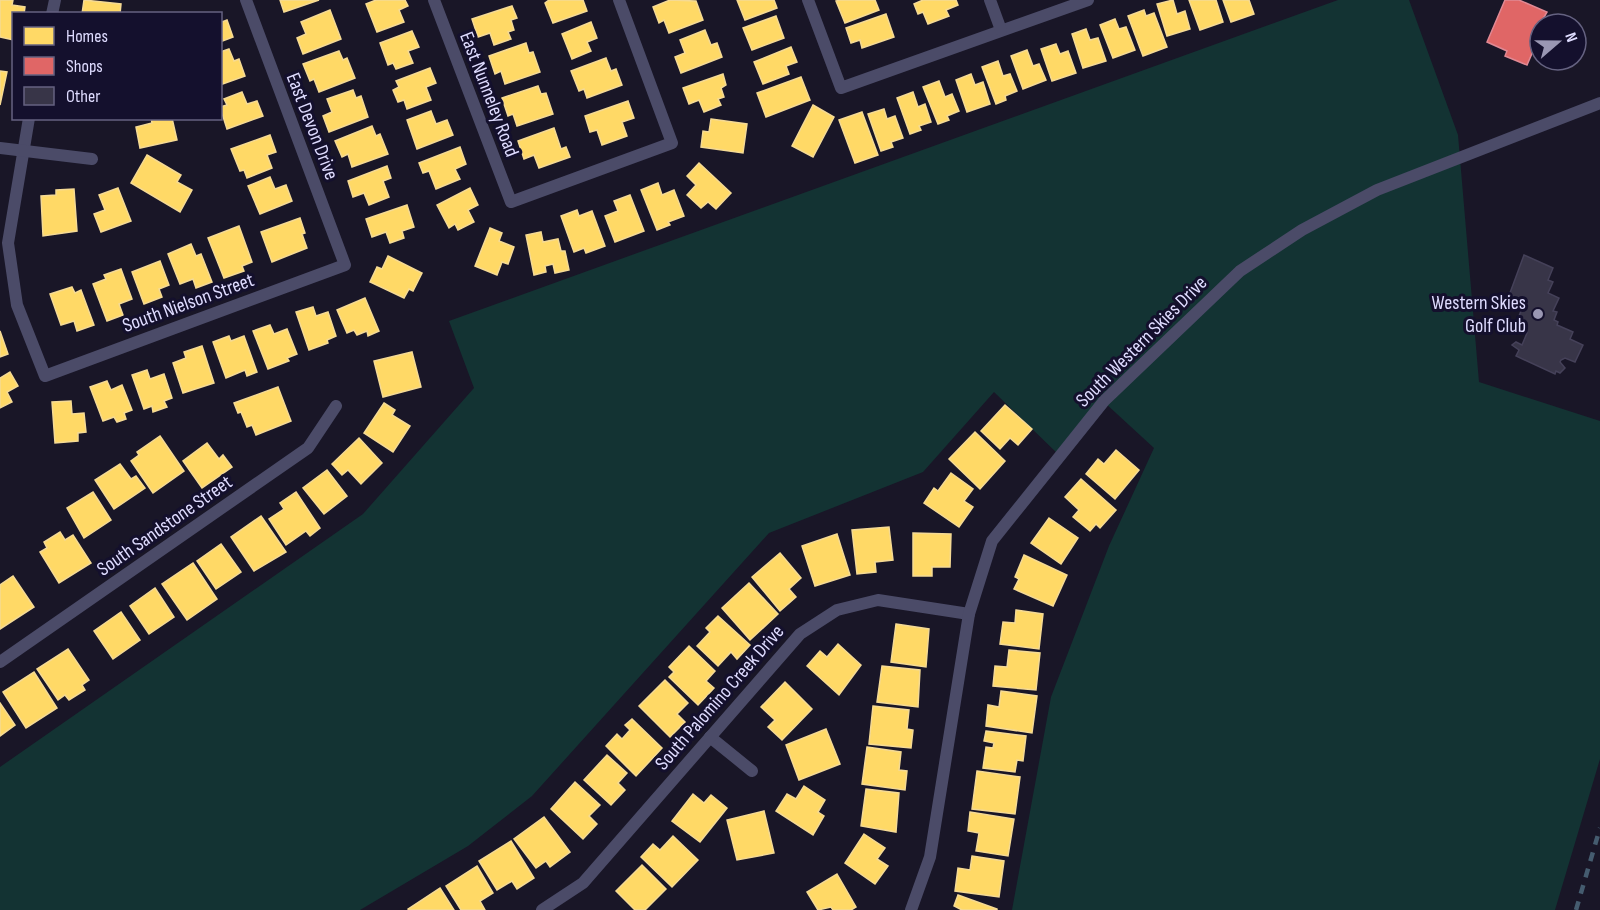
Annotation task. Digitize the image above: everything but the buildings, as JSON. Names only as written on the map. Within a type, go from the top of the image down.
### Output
[{"type":"street","name":"East Devon Drive","points":[[246,0],[345,265]]},
{"type":"street","name":"East Nunneley Road","points":[[434,0],[511,202],[672,143],[620,0]]},
{"type":"street","points":[[808,0],[841,88],[1088,0]]},
{"type":"street","points":[[990,0],[1001,30]]},
{"type":"street","name":"South Western Skies Drive","points":[[911,910],[930,857],[969,614],[992,541],[1104,401],[1240,271],[1302,230],[1377,190],[1600,103]]},
{"type":"street","points":[[22,151],[29,120]]},
{"type":"street","points":[[0,148],[92,159]]},
{"type":"street","name":"South Nielson Street","points":[[22,151],[8,243],[11,276],[17,305],[45,376],[345,265]]},
{"type":"street","name":"South Sandstone Street","points":[[0,662],[308,448],[336,406]]},
{"type":"street","name":"South Palomino Creek Drive","points":[[542,910],[583,883],[800,634],[837,610],[878,600],[969,614]]},
{"type":"street","points":[[710,737],[752,771]]},
{"type":"green space","name":"Western Skies Golf Club","points":[[1338,0],[1409,0],[1458,135],[1479,382],[1600,421],[1600,759],[1555,910],[1012,910],[1051,697],[1109,546],[1154,448],[1104,402],[1060,456],[994,392],[923,472],[769,533],[532,796],[468,846],[360,910],[0,910],[0,767],[363,514],[474,388],[449,321]]},
{"type":"railway","points":[[1576,910],[1600,828]]},
{"type":"place","name":"Western Skies Golf Club","points":[[1538,314]]}]
